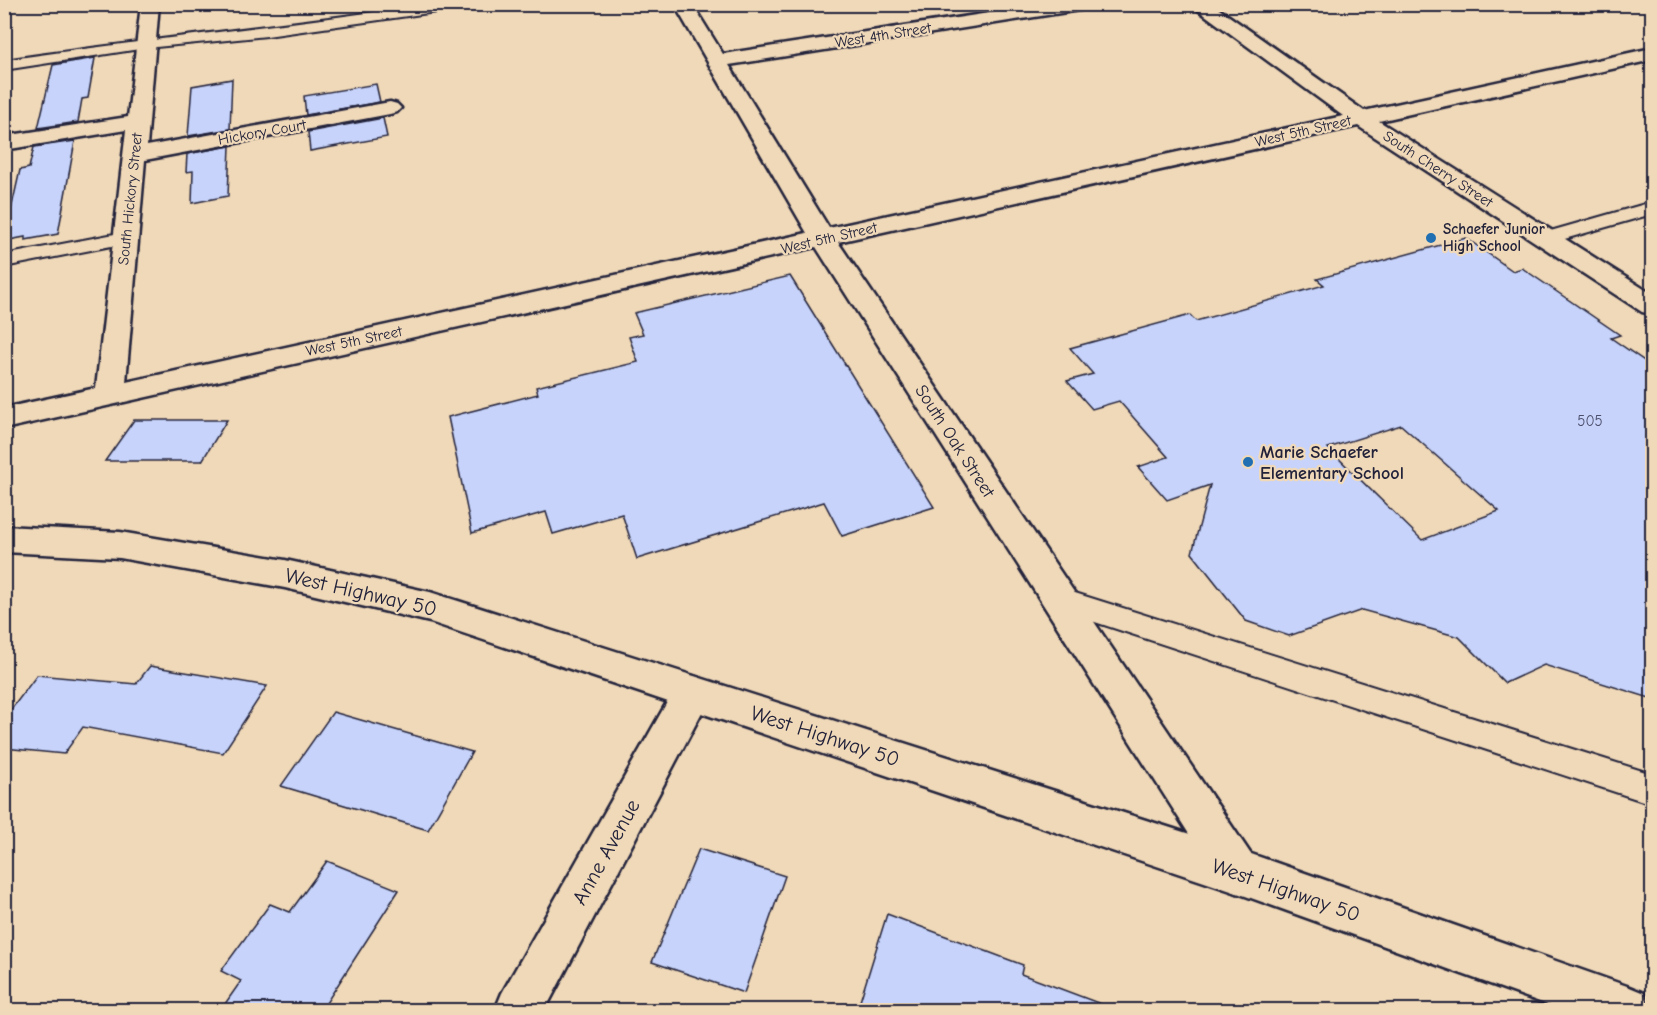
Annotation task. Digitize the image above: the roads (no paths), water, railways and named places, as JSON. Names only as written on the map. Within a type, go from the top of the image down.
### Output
[{"type":"street","name":"South Hickory Street","points":[[110,394],[150,4]]},
{"type":"street","name":"South Oak Street","points":[[683,4],[823,239],[1237,872]]},
{"type":"street","name":"West 4th Street","points":[[715,60],[1086,4]]},
{"type":"street","name":"South Cherry Street","points":[[1198,4],[1360,118],[1653,306]]},
{"type":"street","name":"West 5th Street","points":[[4,419],[1653,54]]},
{"type":"street","name":"Hickory Court","points":[[134,155],[390,108]]},
{"type":"street","points":[[4,143],[138,122]]},
{"type":"street","name":"West Highway 50","points":[[4,539],[120,545],[285,574],[430,607],[1237,872],[1627,1011]]},
{"type":"street","name":"Anne Avenue","points":[[519,1011],[693,693]]},
{"type":"lane","points":[[4,65],[146,44],[267,32],[457,5]]},
{"type":"lane","points":[[1547,238],[1653,208]]},
{"type":"lane","points":[[4,261],[125,238]]},
{"type":"lane","points":[[1059,599],[1653,789]]},
{"type":"place","name":"Schaefer Junior High School","points":[[1431,238]]},
{"type":"place","name":"Marie Schaefer Elementary School","points":[[1248,462]]}]
